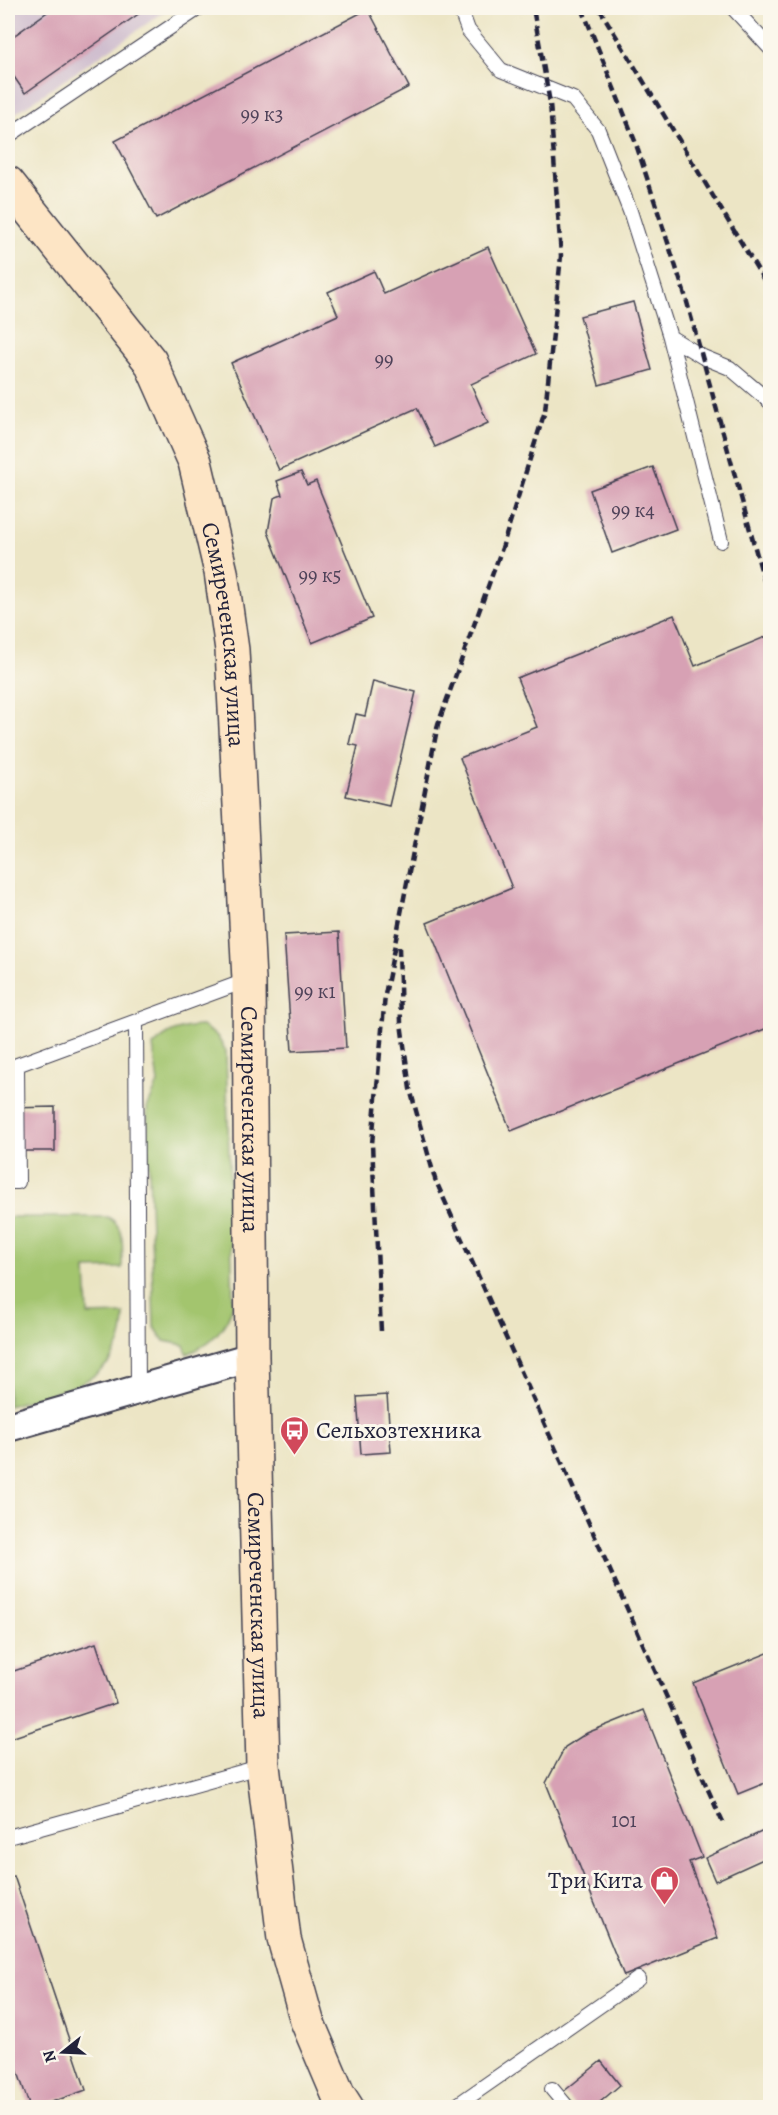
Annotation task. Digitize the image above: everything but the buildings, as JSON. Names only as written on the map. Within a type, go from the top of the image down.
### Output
[{"type":"main road","name":"Семиреченская улица","points":[[8,183],[150,361],[195,462],[221,572],[232,650],[249,980],[252,1357],[263,1766],[284,1939],[307,2021],[338,2094],[347,2108]]},
{"type":"street","points":[[8,1427],[252,1357]]},
{"type":"lane","points":[[8,136],[199,8]]},
{"type":"lane","points":[[460,8],[468,30],[501,70],[573,99],[598,130],[630,211],[670,337],[721,541]]},
{"type":"lane","points":[[733,8],[771,48]]},
{"type":"lane","points":[[670,337],[703,357],[730,368],[771,402]]},
{"type":"lane","points":[[8,1182],[18,1182],[17,1065],[249,980]]},
{"type":"lane","points":[[136,1023],[138,1388]]},
{"type":"lane","points":[[8,1837],[263,1766]]},
{"type":"lane","points":[[453,2108],[638,1979]]},
{"type":"lane","points":[[552,2089],[568,2108]]},
{"type":"shaded area","points":[[8,8],[170,8],[13,115],[8,108]]},
{"type":"green space","points":[[202,1026],[217,1036],[226,1051],[233,1304],[227,1321],[216,1335],[203,1346],[187,1354],[184,1345],[164,1341],[154,1326],[147,1108],[158,1083],[153,1046],[175,1031]]},
{"type":"green space","points":[[8,1217],[108,1217],[114,1222],[121,1233],[122,1268],[86,1269],[88,1315],[124,1314],[121,1337],[113,1356],[102,1370],[68,1388],[8,1406]]},
{"type":"railway","points":[[381,1331],[372,1144],[385,995],[438,724],[502,548],[545,411],[561,256],[550,103],[533,8]]},
{"type":"railway","points":[[582,8],[635,141],[685,295],[765,584]]},
{"type":"railway","points":[[599,8],[770,290]]},
{"type":"railway","points":[[399,947],[401,1023],[410,1089],[435,1179],[723,1823]]},
{"type":"place","name":"Сельхозтехника","points":[[295,1456]]},
{"type":"place","name":"Три Кита","points":[[664,1906]]}]
